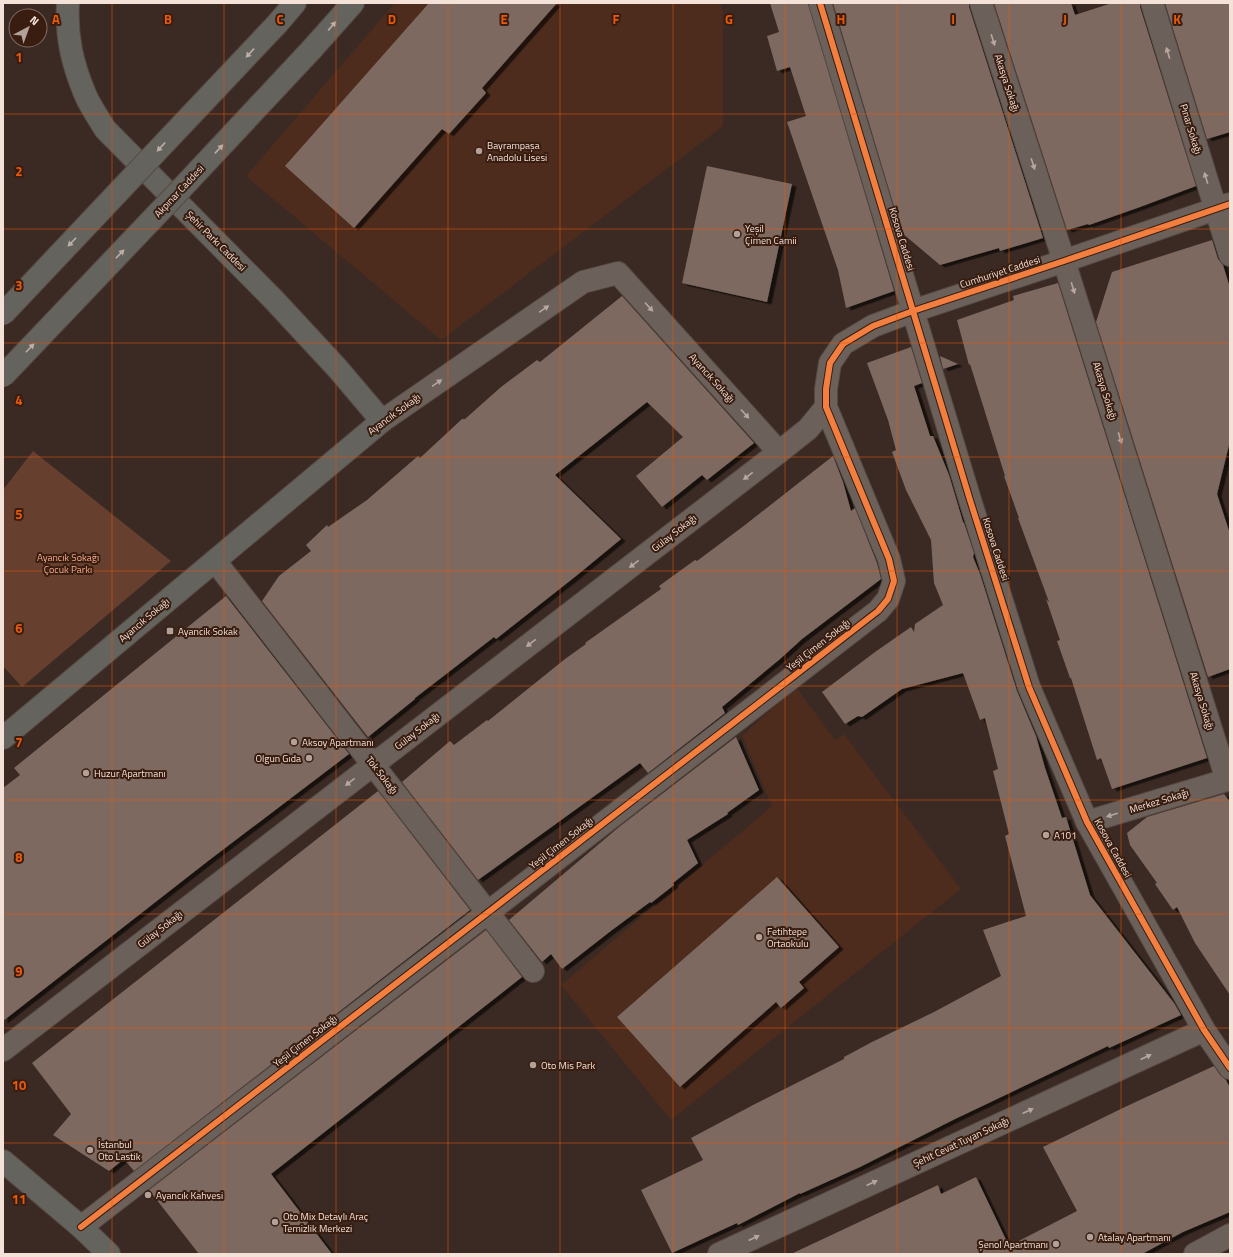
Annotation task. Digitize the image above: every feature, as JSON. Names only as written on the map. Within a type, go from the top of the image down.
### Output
[{"type":"main road","name":"Şehir Parkı Caddesi","points":[[68,3],[67,19],[71,54],[85,95],[105,129],[274,300],[338,369],[382,421]]},
{"type":"main road","points":[[3,314],[277,24],[295,3]]},
{"type":"main road","name":"Akpınar Caddesi","points":[[3,376],[181,189],[353,3]]},
{"type":"main road","name":"Ayancık Sokağı","points":[[3,738],[382,421]]},
{"type":"main road","points":[[3,1161],[81,1227],[110,1254]]},
{"type":"street","name":"Kosova Caddesi","points":[[820,3],[970,500],[1029,687],[1087,822],[1204,1030],[1230,1068]]},
{"type":"street","name":"Akasya Sokağı","points":[[981,3],[1228,780]]},
{"type":"street","name":"Pınar Sokağı","points":[[1152,3],[1223,206],[1230,255]]},
{"type":"street","name":"Cumhuriyet Caddesi","points":[[826,407],[826,389],[830,363],[843,344],[873,326],[913,310],[1064,261],[1223,206]]},
{"type":"street","name":"Ayancık Sokağı","points":[[382,421],[583,282],[618,273],[779,452]]},
{"type":"street","name":"Gülay Sokağı","points":[[3,1050],[779,452],[808,429],[826,407]]},
{"type":"street","name":"Yeşil Çimen Sokağı","points":[[81,1227],[878,611],[888,599],[894,581],[888,559],[826,407]]},
{"type":"street","name":"Tok Sokağı","points":[[215,561],[374,764],[533,971]]},
{"type":"street","name":"Merkez Sokağı","points":[[1087,822],[1228,780]]},
{"type":"street","name":"Şehit Cevat Tuyan Sokağı","points":[[719,1254],[1204,1030]]},
{"type":"street","points":[[1195,1254],[1230,1235]]},
{"type":"shaded area","name":"Bayrampaşa Anadolu Lisesi","points":[[395,3],[720,3],[723,11],[723,126],[441,340],[246,176]]},
{"type":"shaded area","name":"Fetihtepe Ortaokulu","points":[[796,687],[835,740],[844,734],[961,889],[671,1120],[561,985],[772,806],[742,736]]},
{"type":"green space","name":"Ayancık Sokağı Çocuk Parkı","points":[[33,451],[171,561],[22,687],[3,666],[3,490]]},
{"type":"building","points":[[429,3],[557,3],[482,88],[486,93],[449,134],[442,129],[354,228],[285,166]]},
{"type":"building","points":[[770,3],[808,3],[894,291],[846,308],[838,270],[787,122],[806,116],[790,67],[777,71],[767,36],[779,32]]},
{"type":"building","points":[[833,3],[969,3],[969,7],[1043,238],[1000,251],[999,248],[940,265],[902,233]]},
{"type":"building","points":[[994,3],[1071,3],[1075,15],[1112,3],[1140,3],[1196,186],[1089,225],[1067,230]]},
{"type":"building","points":[[1165,3],[1230,3],[1230,132],[1207,139]]},
{"type":"building","name":"Yeşil Çimen Camii","points":[[707,166],[792,184],[767,302],[682,283]]},
{"type":"building","points":[[1212,240],[1218,259],[1223,265],[1230,288],[1230,441],[1217,494],[1230,534],[1230,669],[1208,677],[1096,322],[1112,272]]},
{"type":"building","points":[[1058,283],[1207,758],[1112,789],[1101,758],[1097,760],[1071,678],[1057,641],[1060,640],[1046,599],[1049,602],[1004,476],[970,364],[969,365],[957,320],[1014,300],[1013,296]]},
{"type":"building","points":[[622,296],[754,443],[707,480],[702,475],[662,507],[636,476],[683,437],[647,402],[555,475],[621,539],[496,639],[494,637],[415,698],[368,737],[262,601],[279,576],[311,551],[306,545],[327,525],[328,527],[367,500],[418,456],[420,458],[462,419],[465,419],[501,387],[537,360],[540,362]]},
{"type":"building","points":[[911,347],[922,383],[914,386],[930,436],[933,436],[949,475],[974,553],[973,557],[980,574],[1017,691],[1036,736],[1062,818],[1066,817],[1090,895],[1174,1003],[1181,1015],[1109,1048],[1108,1046],[955,1119],[860,1167],[800,1193],[738,1225],[737,1223],[672,1253],[641,1190],[703,1160],[691,1138],[844,1059],[844,1057],[872,1042],[934,1012],[1001,976],[983,930],[1026,916],[1005,836],[1009,834],[993,771],[998,769],[985,718],[980,720],[963,673],[902,689],[862,717],[858,716],[845,724],[822,692],[911,627],[914,632],[915,624],[943,605],[934,583],[931,540],[906,490],[892,452],[896,450],[888,420],[867,363]]},
{"type":"building","points":[[940,356],[958,364],[943,369]]},
{"type":"building","points":[[833,456],[843,482],[851,511],[855,508],[877,563],[881,579],[802,639],[722,707],[725,713],[648,773],[640,763],[478,880],[402,782],[450,741],[454,745],[487,720],[488,721],[586,644],[585,643],[661,589],[659,586],[695,560],[697,561]]},
{"type":"building","points":[[226,596],[349,754],[208,861],[3,1021],[3,788],[20,775],[14,768]]},
{"type":"building","points":[[736,737],[759,790],[727,813],[728,814],[687,840],[698,863],[651,903],[650,902],[612,930],[562,969],[551,954],[542,962],[509,920],[619,827]]},
{"type":"building","points":[[378,791],[470,910],[134,1171],[124,1159],[109,1171],[53,1135],[71,1114],[32,1063]]},
{"type":"building","points":[[1224,794],[1230,802],[1230,995],[1195,943],[1177,907],[1173,910],[1155,884],[1157,883],[1130,845],[1127,833],[1147,817]]},
{"type":"building","points":[[777,877],[839,947],[799,982],[804,988],[781,1008],[776,1002],[680,1087],[617,1017]]},
{"type":"building","points":[[486,930],[522,977],[271,1174],[332,1254],[199,1254],[149,1190]]},
{"type":"building","points":[[1214,1066],[1220,1075],[1226,1080],[1230,1088],[1230,1212],[1183,1232],[1142,1254],[791,1254],[938,1185],[941,1194],[976,1177],[1009,1246],[1077,1211],[1043,1147]]},
{"type":"cycle path","points":[[820,3],[970,500],[1029,687],[1087,822],[1204,1030],[1230,1068]]},
{"type":"cycle path","points":[[81,1227],[878,611],[888,599],[894,581],[889,559],[826,407],[826,389],[830,363],[843,344],[873,326],[913,311],[1230,204]]},
{"type":"place","name":"Bayrampaşa Anadolu Lisesi","points":[[479,151]]},
{"type":"place","name":"Yeşil Çimen Camii","points":[[737,234]]},
{"type":"place","name":"Ayancik Sokak","points":[[170,631]]},
{"type":"place","name":"Aksoy Apartmanı","points":[[294,742]]},
{"type":"place","name":"Olgun Gıda","points":[[309,758]]},
{"type":"place","name":"Huzur Apartmanı","points":[[86,773]]},
{"type":"place","name":"A101","points":[[1046,835]]},
{"type":"place","name":"Fetihtepe Ortaokulu","points":[[759,937]]},
{"type":"place","name":"Oto Mis Park","points":[[533,1065]]},
{"type":"place","name":"İstanbul Oto Lastik","points":[[90,1150]]},
{"type":"place","name":"Ayancık Kahvesi","points":[[148,1195]]},
{"type":"place","name":"Oto Mix Detaylı Araç Temizlik Merkezi","points":[[275,1222]]},
{"type":"place","name":"Atalay Apartmanı","points":[[1090,1237]]},
{"type":"place","name":"Şenol Apartmanı","points":[[1056,1244]]}]
